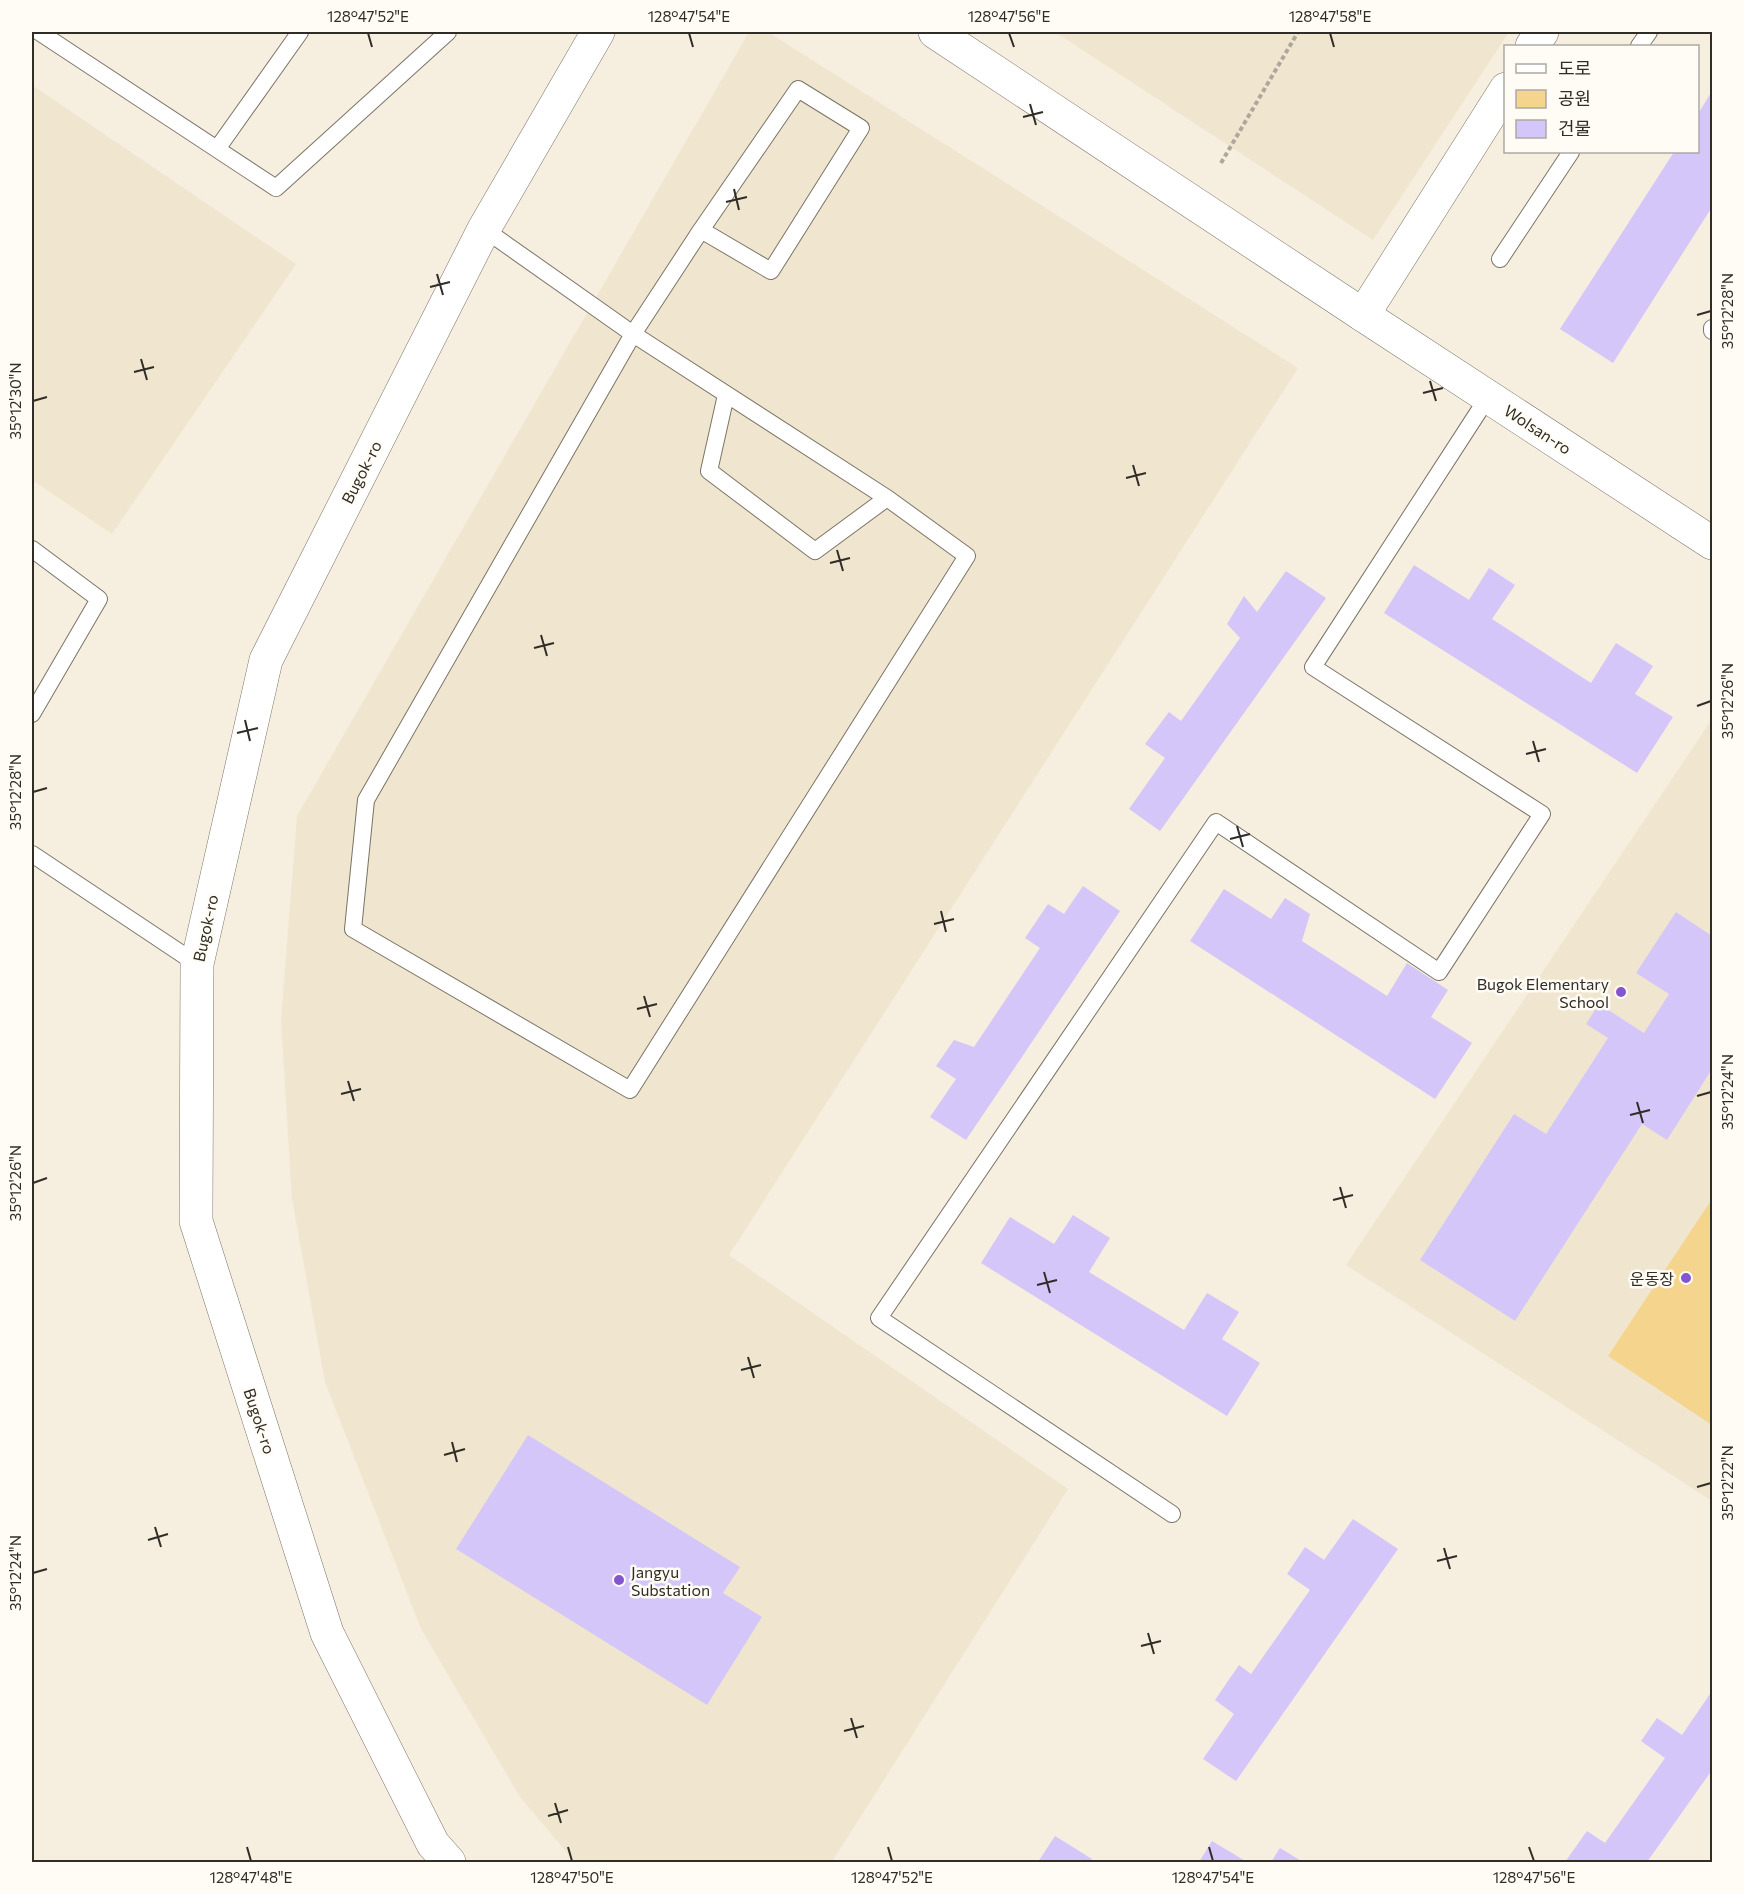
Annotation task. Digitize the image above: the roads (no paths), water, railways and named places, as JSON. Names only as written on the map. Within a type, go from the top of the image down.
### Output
[{"type":"street","name":"Bugok-ro","points":[[449,1863],[433,1844],[327,1634],[196,1221],[196,964],[266,660],[484,229],[598,32]]},
{"type":"street","name":"Wolsan-ro","points":[[935,32],[1713,543]]},
{"type":"street","points":[[1533,45],[1542,32]]},
{"type":"street","points":[[1363,315],[1504,92]]},
{"type":"lane","points":[[39,32],[276,188],[448,32]]},
{"type":"lane","points":[[218,149],[300,32]]},
{"type":"lane","points":[[1641,45],[1649,32]]},
{"type":"lane","points":[[484,229],[633,334],[886,498],[967,556],[630,1090],[353,929],[366,800],[633,334],[701,230],[798,89],[861,128],[771,271],[701,230]]},
{"type":"lane","points":[[1500,259],[1569,153]]},
{"type":"lane","points":[[726,395],[709,471],[815,551],[886,498]]},
{"type":"lane","points":[[1172,1514],[879,1318],[1215,822],[1439,972],[1542,814],[1313,667],[1488,397]]},
{"type":"lane","points":[[32,549],[99,598],[32,714]]},
{"type":"lane","points":[[32,854],[196,964]]},
{"type":"place","name":"Bugok Elementary School","points":[[1621,992]]},
{"type":"place","name":"운동장","points":[[1686,1278]]},
{"type":"place","name":"Jangyu Substation","points":[[619,1580]]}]
